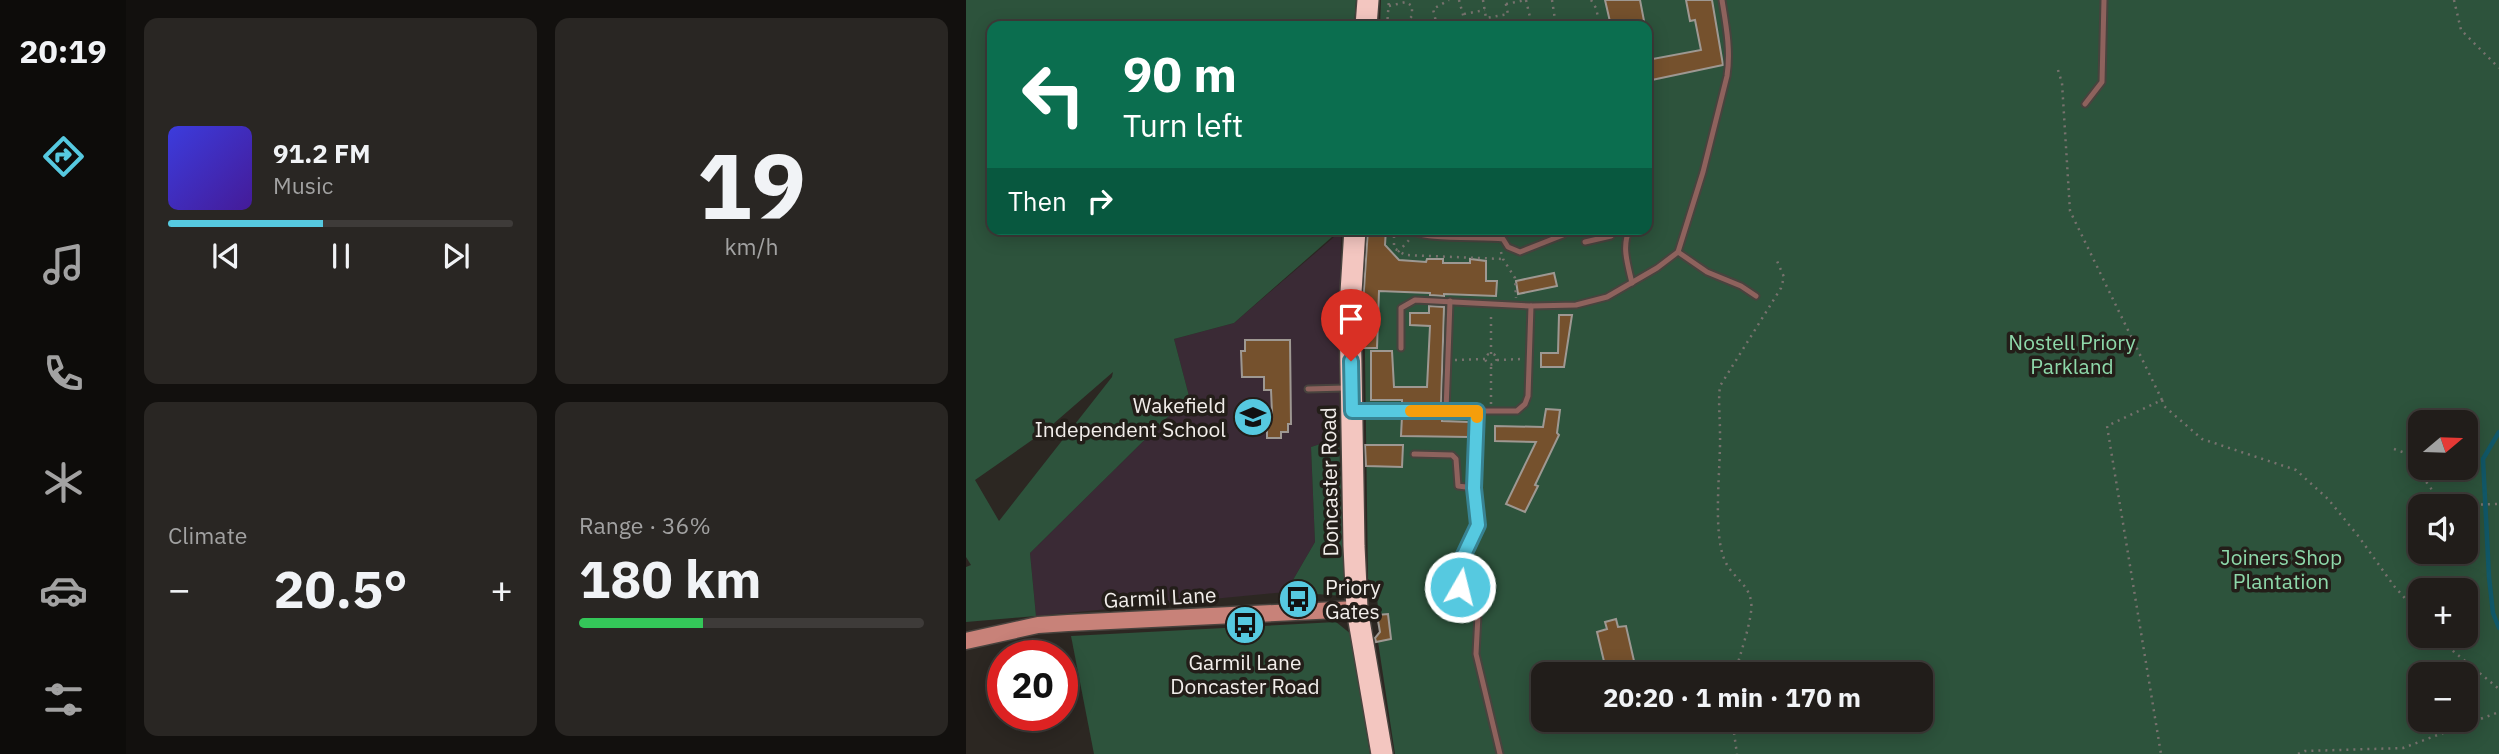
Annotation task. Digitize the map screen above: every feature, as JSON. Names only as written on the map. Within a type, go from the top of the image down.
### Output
[{"type":"highway","points":[[1366,21],[1368,0]]},
{"type":"highway","name":"Doncaster Road","points":[[1355,235],[1350,308],[1353,547],[1357,609],[1381,754]]},
{"type":"main road","name":"Garmil Lane","points":[[966,641],[1038,625],[1357,609]]},
{"type":"lane","points":[[1401,348],[1401,309],[1415,300],[1531,306],[1588,303],[1620,291],[1678,252],[1703,172],[1727,76],[1729,61],[1722,0]]},
{"type":"lane","points":[[2085,104],[2102,82],[2104,0]]},
{"type":"lane","points":[[1433,235],[1501,239],[1508,247],[1520,252],[1563,236]]},
{"type":"lane","points":[[1501,235],[1501,239]]},
{"type":"lane","points":[[1627,235],[1626,255],[1632,283]]},
{"type":"lane","points":[[1585,242],[1611,236]]},
{"type":"lane","points":[[1678,252],[1707,272],[1741,286],[1756,296]]},
{"type":"lane","points":[[1446,411],[1450,301]]},
{"type":"lane","points":[[1352,411],[1517,411],[1525,404],[1528,396],[1531,306]]},
{"type":"lane","points":[[1308,389],[1352,387]]},
{"type":"lane","points":[[1460,587],[1461,561],[1478,525],[1474,488],[1477,411]]},
{"type":"lane","points":[[1414,454],[1452,454],[1456,458],[1458,486],[1474,488]]},
{"type":"lane","points":[[1479,595],[1476,654],[1500,754]]},
{"type":"path","points":[[1387,21],[1389,0]]},
{"type":"path","points":[[1436,21],[1433,9],[1449,0]]},
{"type":"path","points":[[1460,0],[1465,21]]},
{"type":"path","points":[[1483,0],[1486,19],[1508,14],[1505,2],[1526,0],[1531,21]]},
{"type":"path","points":[[1552,0],[1555,21]]},
{"type":"path","points":[[1591,0],[1599,21]]},
{"type":"path","points":[[2454,0],[2461,30],[2499,68]]},
{"type":"path","points":[[1389,5],[1406,2],[1412,6],[1412,16],[1408,21]]},
{"type":"path","points":[[1463,14],[1485,9]]},
{"type":"path","points":[[2058,70],[2062,83],[2070,211],[2164,406],[2202,439],[2296,470],[2328,499],[2408,602]]},
{"type":"path","points":[[1394,235],[1394,248],[1405,255],[1503,259]]},
{"type":"path","points":[[1398,252],[1415,235]]},
{"type":"path","points":[[1501,239],[1503,259],[1515,278],[1516,305]]},
{"type":"path","points":[[1738,662],[1750,617],[1751,602],[1746,586],[1724,561],[1719,521],[1720,433],[1717,404],[1720,386],[1782,288],[1784,277],[1777,261]]},
{"type":"path","points":[[1448,360],[1486,359],[1491,354],[1491,303]]},
{"type":"path","points":[[1491,354],[1497,359],[1530,359]]},
{"type":"path","points":[[1486,359],[1491,365],[1490,411]]},
{"type":"path","points":[[1491,365],[1497,359]]},
{"type":"path","points":[[2161,754],[2107,426],[2162,400]]},
{"type":"path","points":[[2394,449],[2412,455],[2428,484],[2444,501],[2499,503]]},
{"type":"path","points":[[2450,648],[2499,689]]},
{"type":"path","points":[[2298,754],[2305,751],[2403,748],[2499,712]]},
{"type":"path","points":[[1734,732],[1737,754]]},
{"type":"shaded area","name":"Wakefield Independent School","points":[[1336,235],[1341,235],[1339,438],[1311,447],[1315,542],[1286,592],[1036,616],[1030,553],[1189,396],[1174,339],[1234,323]]},
{"type":"green space","points":[[966,0],[1356,0],[1354,21],[987,21],[987,235],[1334,235],[1234,323],[1174,339],[1189,396],[1030,553],[1036,616],[966,622],[966,567],[971,565],[966,557]],"holes":[[[1113,372],[1112,377],[999,521],[975,480],[1045,431]]]},
{"type":"green space","name":"Nostell Priory Parkland","points":[[1381,0],[2499,0],[2499,754],[1395,754],[1377,635],[1380,632],[1376,585],[1368,579],[1364,283],[1367,235],[1652,235],[1652,21],[1380,21]]},
{"type":"green space","points":[[1339,438],[1345,596],[1286,592],[1315,542],[1311,447]]},
{"type":"green space","points":[[1336,622],[1351,634],[1370,754],[1094,754],[1078,672],[1078,640],[1072,640],[1071,636]]},
{"type":"building","points":[[1605,0],[1640,0],[1644,21],[1610,21]]},
{"type":"building","points":[[1686,0],[1712,0],[1723,65],[1652,80],[1652,59],[1701,50],[1695,20],[1690,21]]},
{"type":"building","points":[[1368,235],[1386,235],[1385,245],[1399,260],[1426,262],[1427,259],[1443,259],[1443,263],[1470,263],[1470,259],[1486,261],[1486,281],[1497,281],[1496,296],[1444,296],[1379,291],[1377,348],[1364,348],[1363,304]]},
{"type":"building","points":[[1554,273],[1557,286],[1518,294],[1516,281]]},
{"type":"building","points":[[1429,306],[1444,307],[1441,406],[1402,406],[1402,400],[1371,400],[1371,351],[1392,351],[1394,387],[1427,387],[1430,326],[1410,325],[1410,313],[1429,313]]},
{"type":"building","points":[[1559,315],[1572,315],[1564,367],[1541,367],[1541,353],[1558,353]]},
{"type":"building","points":[[1245,340],[1290,340],[1291,424],[1288,424],[1288,432],[1281,432],[1281,438],[1267,438],[1267,413],[1272,413],[1271,390],[1264,390],[1264,377],[1242,377],[1241,351],[1245,351]]},
{"type":"building","points":[[1546,409],[1560,410],[1559,435],[1525,512],[1506,504],[1536,442],[1495,441],[1495,426],[1543,427]]},
{"type":"building","points":[[1402,416],[1442,416],[1442,421],[1469,422],[1469,437],[1401,436]]},
{"type":"building","points":[[1365,445],[1403,445],[1402,467],[1366,466]]},
{"type":"building","points":[[1388,614],[1391,639],[1376,642],[1375,638],[1380,632],[1377,615]]},
{"type":"building","points":[[1616,619],[1618,627],[1626,626],[1634,662],[1604,662],[1597,632],[1607,629],[1605,622]]},
{"type":"waterway","points":[[2499,432],[2483,459],[2489,577],[2493,613],[2499,628]]},
{"type":"slow traffic","points":[[1411,411],[1477,411],[1477,417]]},
{"type":"place","name":"Wakefield Independent School","points":[[1253,417]]},
{"type":"place","name":"Priory Gates","points":[[1298,599]]},
{"type":"place","name":"Garmil Lane Doncaster Road","points":[[1245,625]]},
{"type":"route","points":[[1351,361],[1352,411],[1477,411],[1474,488],[1478,525],[1461,561],[1460,587]]},
{"type":"park label","name":"Joiners Shop Plantation","points":[[2281,569]]}]
